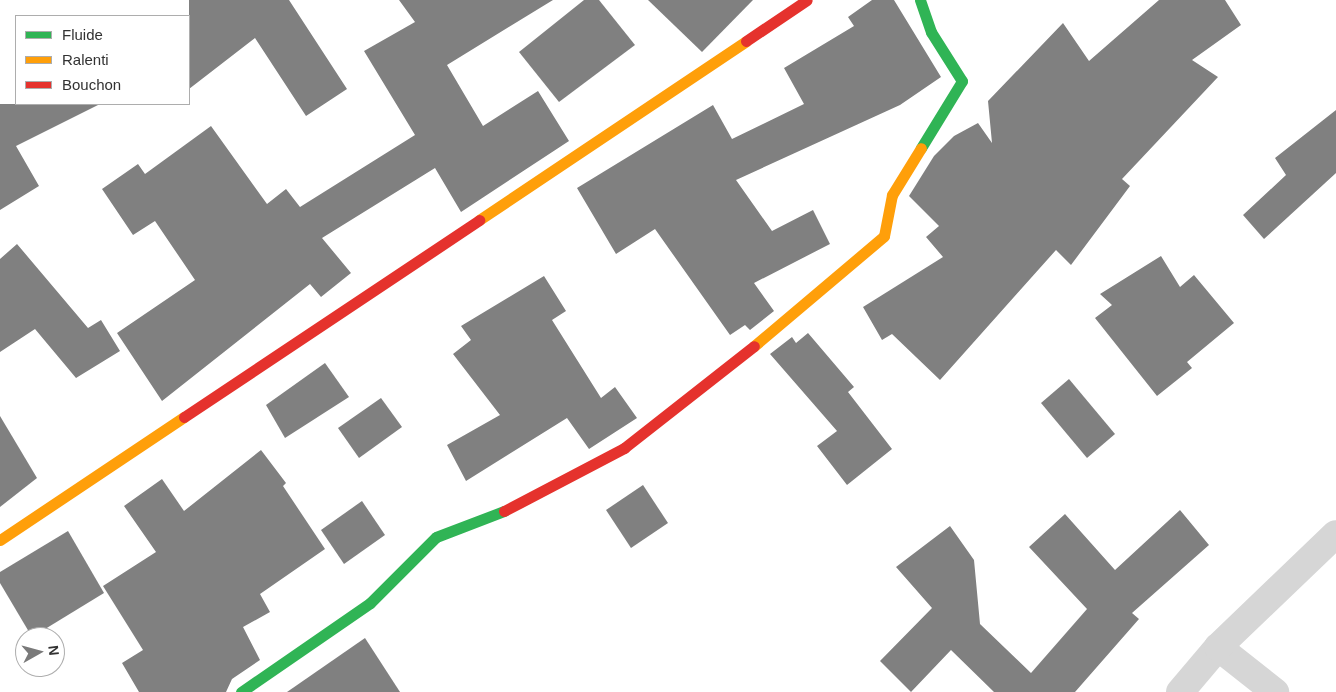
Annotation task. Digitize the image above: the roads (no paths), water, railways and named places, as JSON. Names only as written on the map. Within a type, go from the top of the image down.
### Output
[{"type":"street","points":[[0,540],[807,0]]},
{"type":"street","points":[[241,692],[370,603],[436,537],[509,509],[624,448],[788,320],[884,236],[892,195],[962,81],[931,32],[920,0]]},
{"type":"street","points":[[1180,692],[1218,647],[1336,534]]},
{"type":"street","points":[[1218,647],[1275,692]]}]
